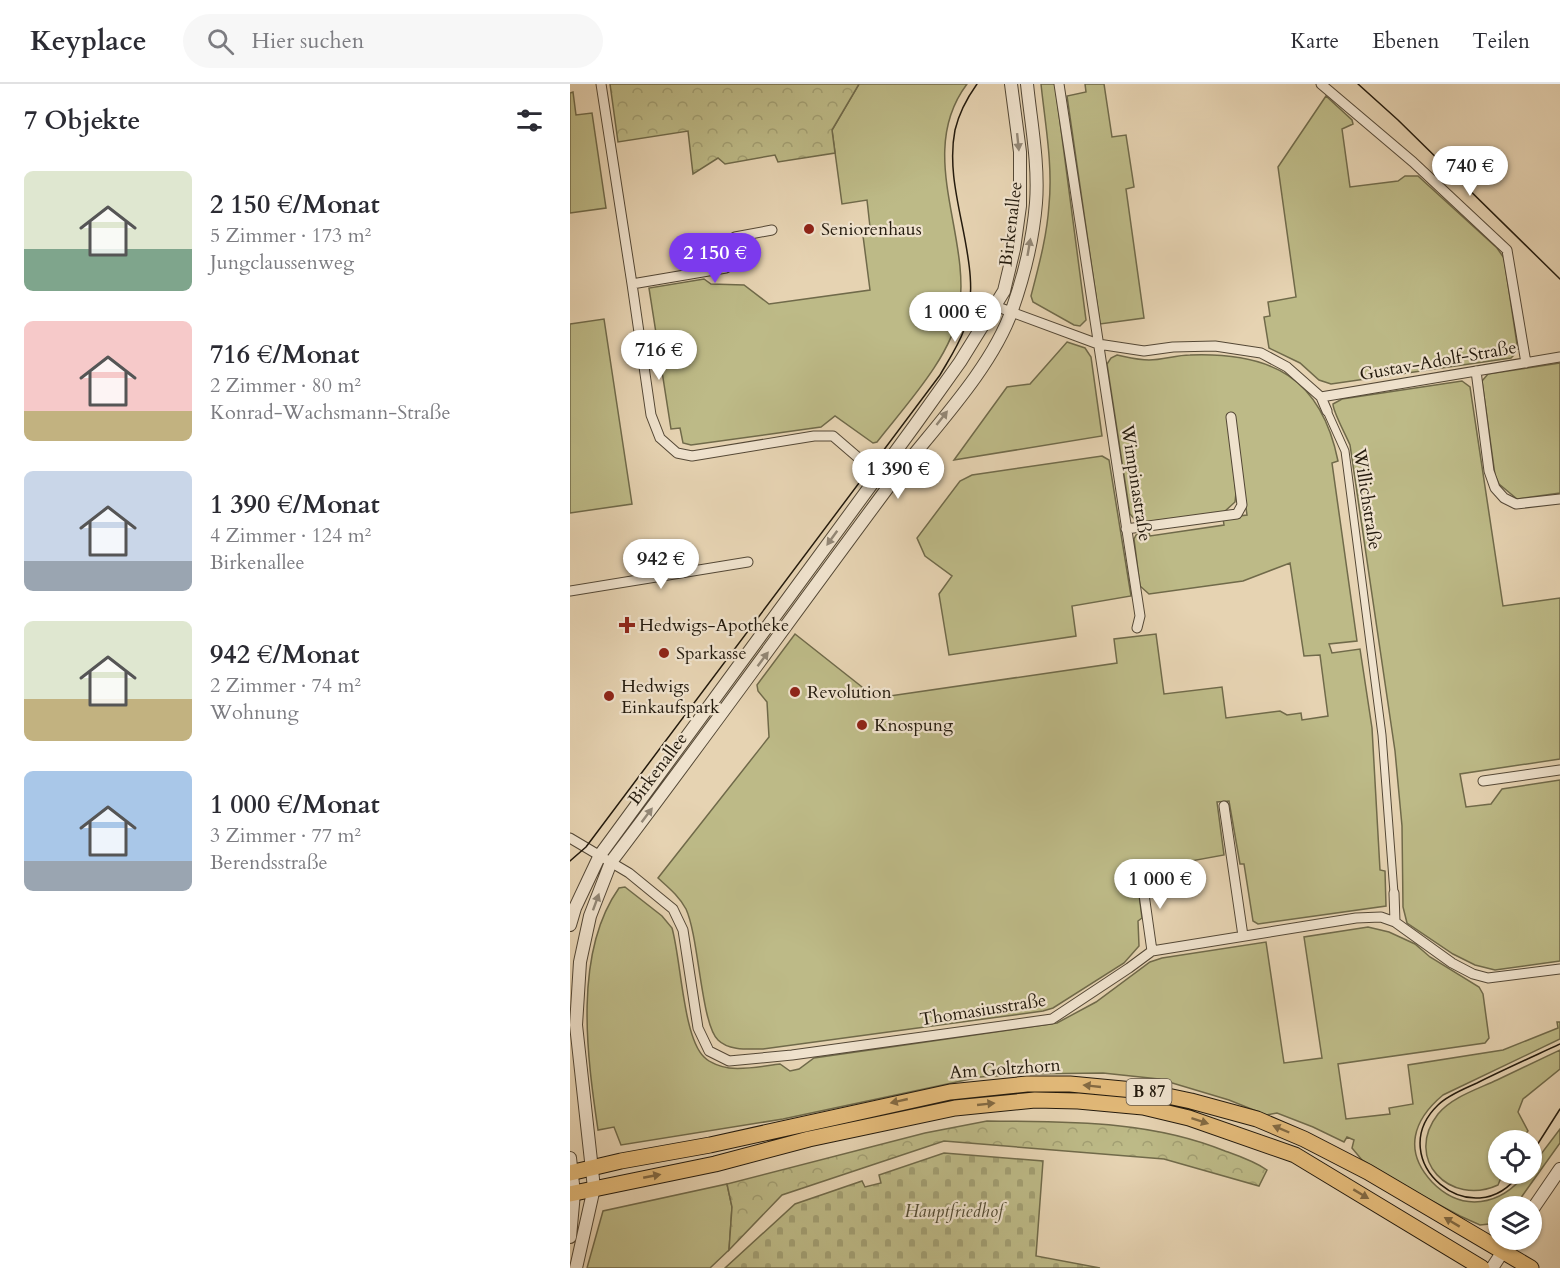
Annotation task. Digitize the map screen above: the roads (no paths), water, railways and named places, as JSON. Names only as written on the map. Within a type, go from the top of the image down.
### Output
[{"type":"main road","name":"Am Goltzhorn","points":[[592,1167],[710,1145],[950,1092],[1027,1084],[1070,1084],[1144,1091],[1257,1119],[1304,1139],[1488,1236]]},
{"type":"main road","name":"Am Goltzhorn","points":[[594,1188],[715,1164],[809,1139],[955,1107],[1035,1100],[1143,1107],[1189,1118],[1295,1155],[1482,1268]]},
{"type":"main road","name":"B 87","points":[[570,1168],[592,1167]]},
{"type":"main road","name":"B 87","points":[[572,1193],[594,1188]]},
{"type":"main road","name":"Am Goltzhorn","points":[[1511,1250],[1531,1268]]},
{"type":"street","points":[[601,84],[651,415],[660,438],[677,453],[692,456],[814,436],[832,436],[890,485]]},
{"type":"street","name":"Birkenallee","points":[[570,925],[575,908],[600,855],[960,362],[1004,291],[1014,249],[1020,206],[1020,152],[1011,84]]},
{"type":"street","name":"Birkenallee","points":[[576,1268],[594,1188],[576,1025],[580,962],[591,916],[611,862],[890,485],[981,368],[1011,312],[1028,254],[1036,201],[1035,153],[1027,84]]},
{"type":"street","points":[[1059,84],[1098,344]]},
{"type":"street","points":[[1321,84],[1413,162],[1507,250],[1526,363]]},
{"type":"street","points":[[632,284],[726,268],[735,237],[772,230]]},
{"type":"street","name":"Willichstraße","points":[[995,306],[1098,344],[1144,351],[1173,347],[1215,346],[1261,353],[1287,367],[1320,397],[1345,451],[1382,735],[1395,922]]},
{"type":"street","name":"Wimpinastraße","points":[[1098,344],[1140,616],[1137,628]]},
{"type":"street","name":"Gustav-Adolf-Straße","points":[[1320,397],[1560,357]]},
{"type":"street","points":[[1476,371],[1489,471],[1495,488],[1504,498],[1516,504],[1560,499]]},
{"type":"street","points":[[1126,529],[1237,514],[1242,505],[1230,417]]},
{"type":"street","points":[[570,591],[748,562]]},
{"type":"street","points":[[1483,781],[1560,770]]},
{"type":"street","points":[[1224,806],[1243,936]]},
{"type":"street","name":"Thomasiusstraße","points":[[570,838],[629,873],[673,909],[683,930],[698,1028],[709,1051],[729,1061],[792,1055],[1052,1018],[1130,968],[1152,951],[1356,918],[1381,918],[1395,922],[1452,963],[1473,974],[1488,978],[1560,969]]},
{"type":"street","points":[[1141,873],[1152,951]]},
{"type":"street","points":[[570,1168],[572,1193],[570,1236]]},
{"type":"street","points":[[1542,1196],[1560,1169]]},
{"type":"street","points":[[1492,1268],[1504,1250]]},
{"type":"tram line","points":[[570,861],[586,847],[940,375],[956,348],[964,330],[970,305],[970,281],[968,256],[954,180],[953,155],[955,130],[959,118],[977,84]]},
{"type":"tram line","points":[[1358,84],[1398,120],[1560,279]]},
{"type":"tram line","points":[[1508,1184],[1501,1191],[1480,1198],[1459,1195],[1440,1184],[1427,1168],[1420,1148],[1423,1126],[1438,1105],[1451,1095],[1560,1044]]},
{"type":"tram line","points":[[1542,1137],[1560,1109]]},
{"type":"place","name":"Seniorenhaus","points":[[809,229]]},
{"type":"place","name":"Hedwigs-Apotheke","points":[[627,625]]},
{"type":"place","name":"Sparkasse","points":[[664,653]]},
{"type":"place","name":"Revolution","points":[[795,692]]},
{"type":"place","name":"Hedwigs Einkaufspark","points":[[609,696]]},
{"type":"place","name":"Knospung","points":[[862,725]]},
{"type":"park label","name":"Hauptfriedhof","points":[[954,1211]]}]
